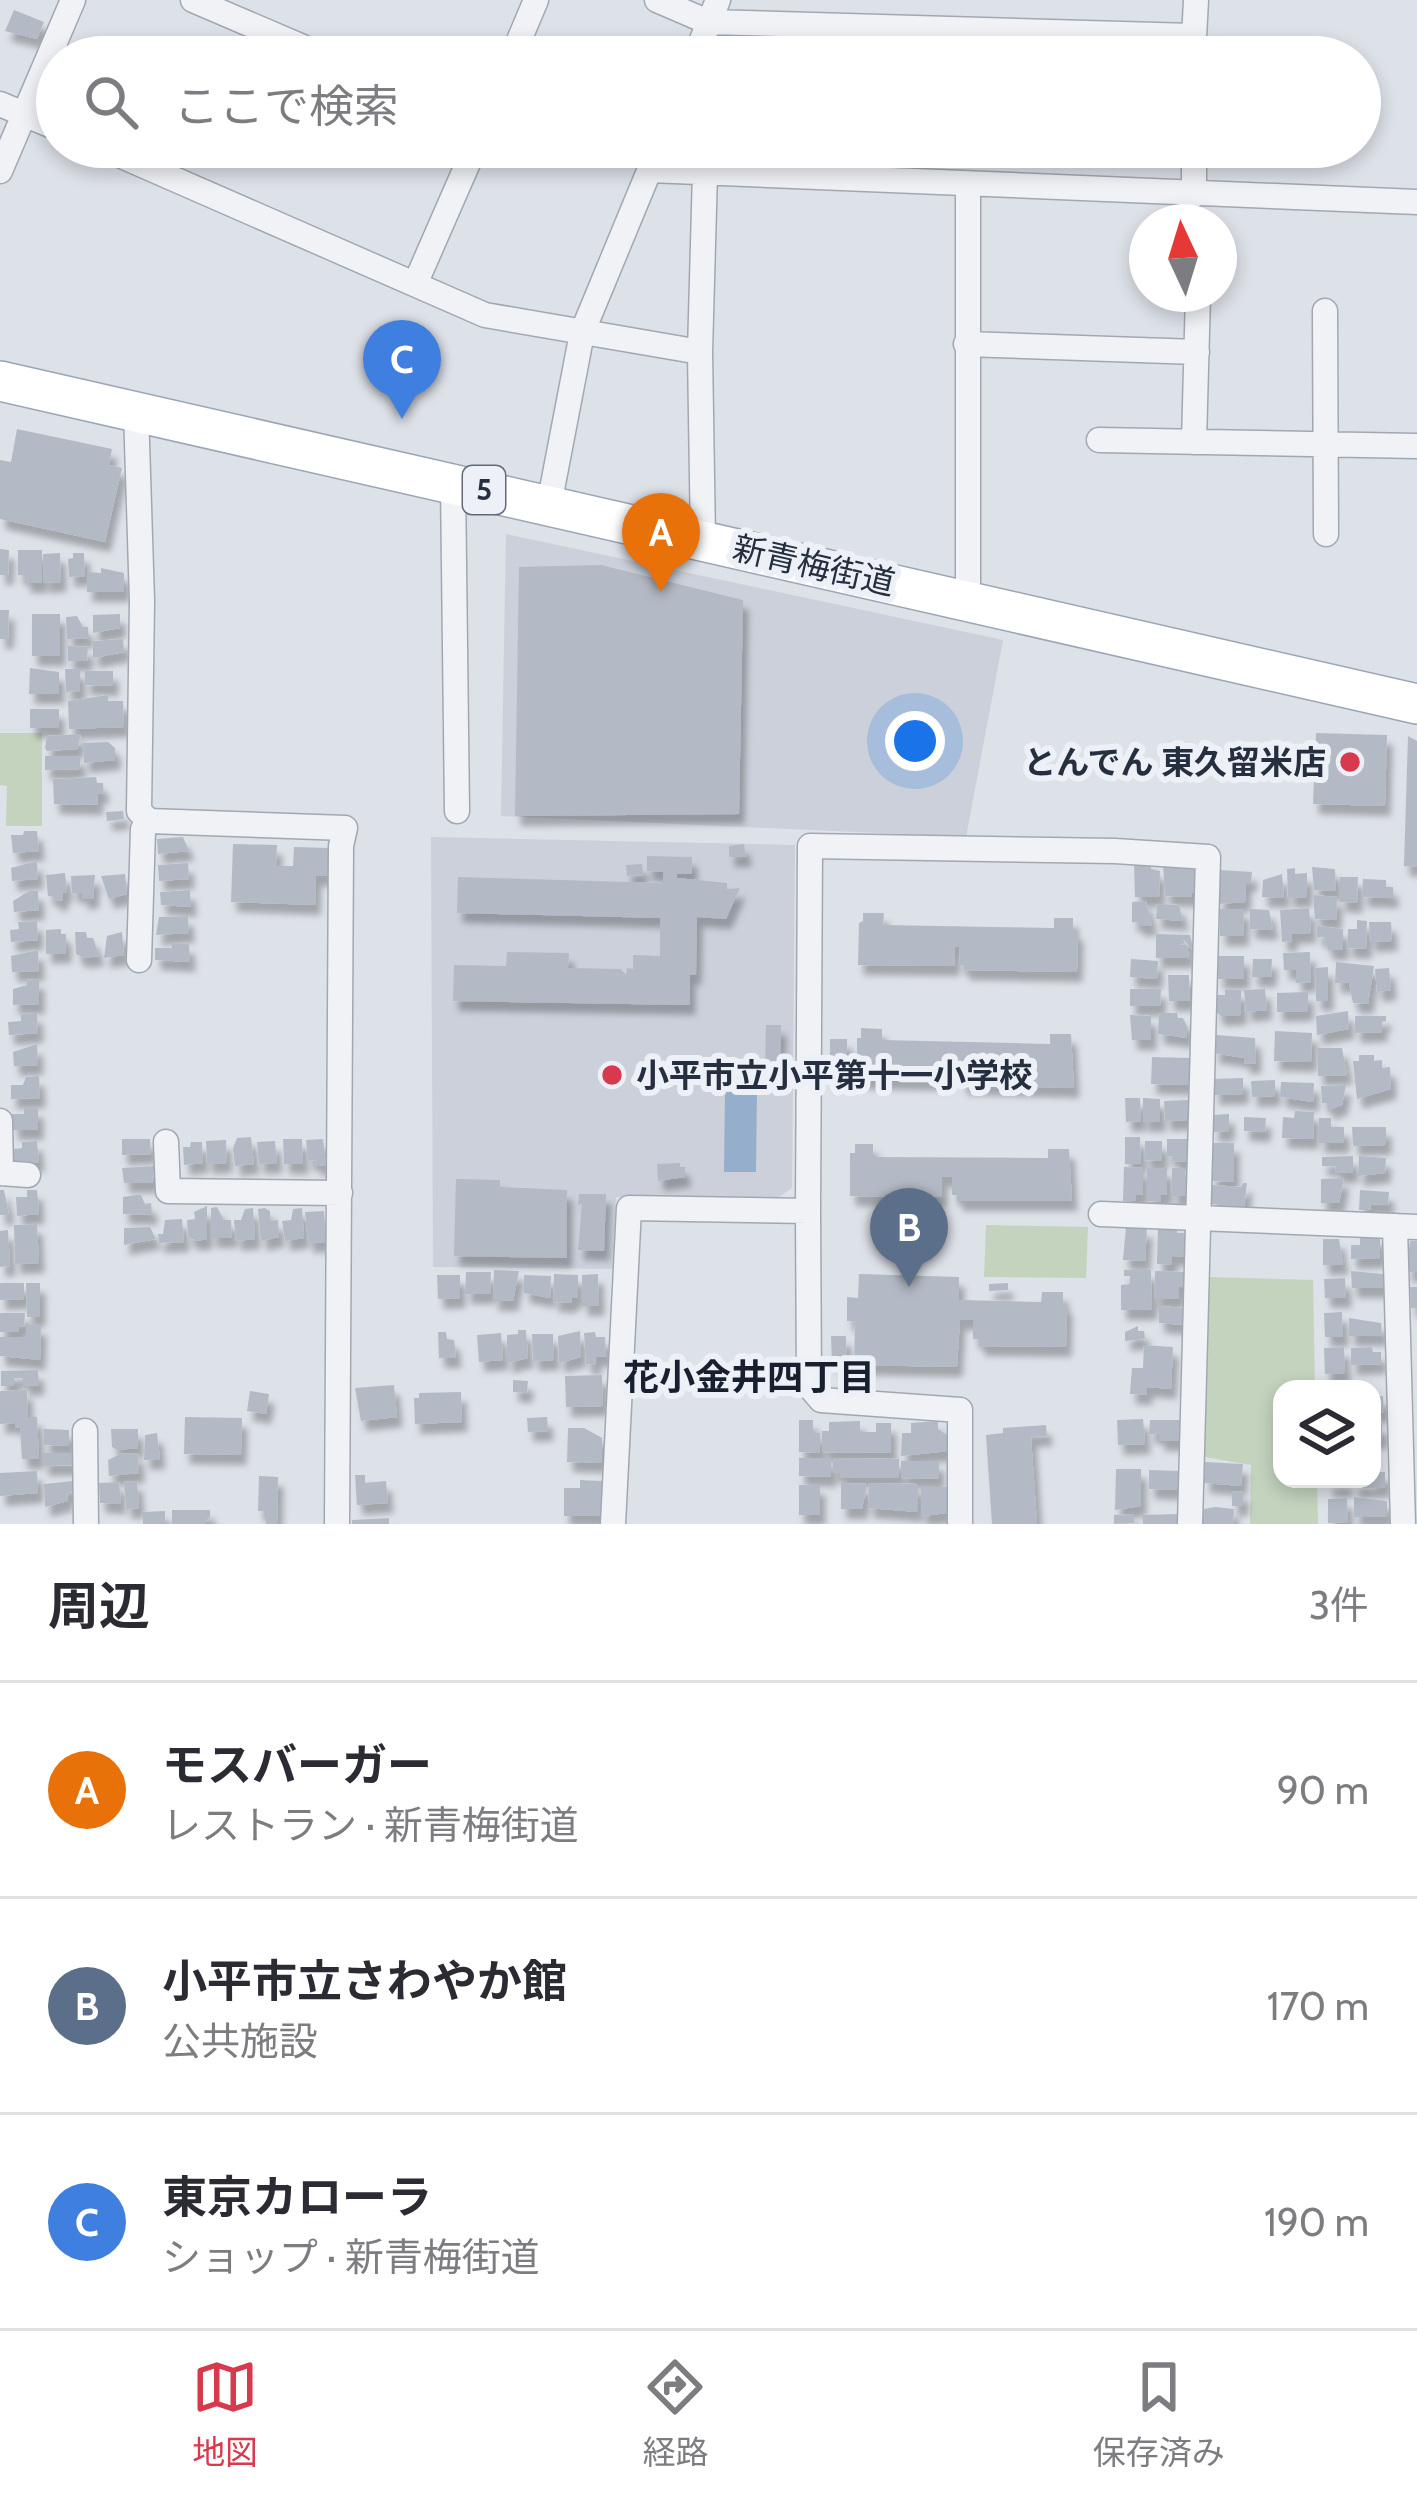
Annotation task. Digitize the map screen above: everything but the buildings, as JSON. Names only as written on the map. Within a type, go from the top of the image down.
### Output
[{"type":"main road","name":"新青梅街道","points":[[0,381],[1417,704]]},
{"type":"street","points":[[53,36],[73,0]]},
{"type":"street","points":[[193,0],[277,36]]},
{"type":"street","points":[[521,36],[536,0]]},
{"type":"street","points":[[657,0],[713,11],[1055,36]]},
{"type":"street","points":[[1193,36],[1196,0]]},
{"type":"street","points":[[0,171],[12,109],[36,66]]},
{"type":"street","points":[[150,168],[485,315],[700,352]]},
{"type":"street","points":[[416,282],[466,168]]},
{"type":"street","points":[[549,505],[582,333],[650,168]]},
{"type":"street","points":[[690,168],[1417,202]]},
{"type":"street","points":[[1194,168],[1194,195]]},
{"type":"street","points":[[703,540],[700,352],[705,172]]},
{"type":"street","points":[[968,184],[968,600]]},
{"type":"street","points":[[1325,311],[1326,534]]},
{"type":"street","points":[[1194,442],[1198,312]]},
{"type":"street","points":[[966,344],[1197,352]]},
{"type":"street","points":[[136,411],[142,601],[139,811],[149,820],[345,828],[340,846],[337,1524]]},
{"type":"street","points":[[1100,440],[1417,446]]},
{"type":"street","points":[[453,483],[457,812]]},
{"type":"street","points":[[139,959],[142,829],[149,820]]},
{"type":"street","points":[[960,1524],[960,1410],[821,1400],[809,1386],[810,846],[1208,857],[1190,1524]]},
{"type":"street","points":[[0,1121],[0,1173],[28,1175]]},
{"type":"street","points":[[166,1142],[169,1191],[340,1193]]},
{"type":"street","points":[[613,1524],[628,1208],[808,1210]]},
{"type":"street","points":[[1101,1214],[1406,1226],[1403,1524]]},
{"type":"street","points":[[85,1431],[86,1524]]},
{"type":"shaded area","points":[[506,534],[1003,640],[966,837],[501,816]]},
{"type":"shaded area","name":"小平市立小平第十一小学校","points":[[431,837],[795,845],[792,1188],[779,1197],[616,1197],[613,1269],[433,1267]]},
{"type":"green space","points":[[0,733],[42,733],[42,826],[6,826]]},
{"type":"green space","points":[[986,1225],[1088,1227],[1086,1278],[984,1277]]},
{"type":"green space","points":[[1207,1277],[1313,1280],[1315,1380],[1273,1380],[1273,1488],[1317,1488],[1318,1524],[1250,1524],[1251,1465],[1199,1456]]},
{"type":"water","points":[[725,1092],[757,1092],[756,1172],[724,1172]]},
{"type":"place","name":"東京カローラ","points":[[402,419]]},
{"type":"place","name":"モスバーガー","points":[[661,592]]},
{"type":"place","name":"とんでん 東久留米店","points":[[1350,762]]},
{"type":"place","name":"小平市立小平第十一小学校","points":[[612,1075]]},
{"type":"place","name":"小平市立さわやか館","points":[[909,1287]]},
{"type":"district","name":"花小金井四丁目","points":[[749,1377]]}]
